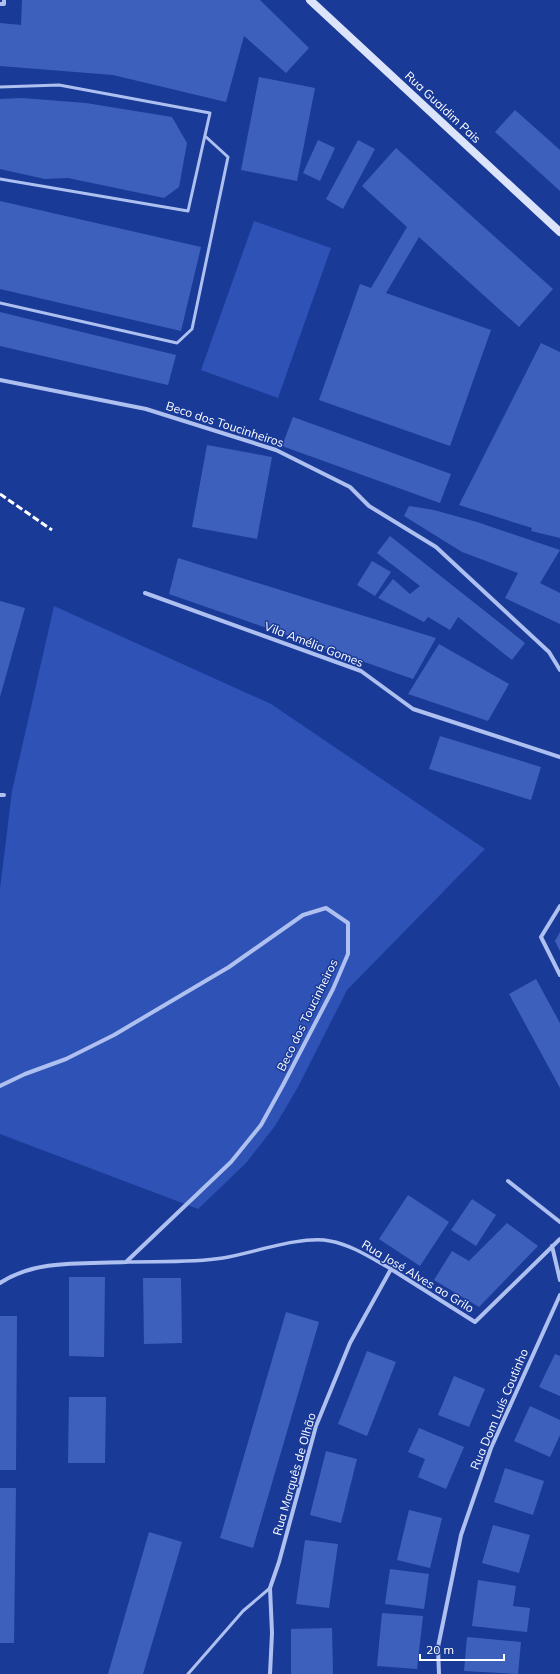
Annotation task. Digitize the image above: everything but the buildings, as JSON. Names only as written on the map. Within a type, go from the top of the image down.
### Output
[{"type":"main road","name":"Rua Gualdim Pais","points":[[310,0],[560,232]]},
{"type":"street","points":[[0,4],[4,4],[4,0]]},
{"type":"street","name":"Beco dos Toucinheiros","points":[[0,380],[146,409],[276,450],[350,487],[369,506],[436,547],[549,652],[560,670]]},
{"type":"street","name":"Vila Amélia Gomes","points":[[145,593],[361,670],[413,709],[560,757]]},
{"type":"street","points":[[560,906],[541,937],[560,975]]},
{"type":"street","name":"Beco dos Toucinheiros","points":[[0,1086],[25,1074],[66,1059],[114,1036],[229,968],[303,915],[326,908],[348,923],[348,954],[339,975],[314,1027],[261,1125],[231,1162],[126,1262]]},
{"type":"street","points":[[508,1180],[560,1222]]},
{"type":"street","points":[[560,1239],[552,1246],[560,1280]]},
{"type":"street","name":"Rua José Alves ao Grilo","points":[[126,1262],[221,1258],[301,1241],[329,1240],[356,1250],[391,1269],[474,1322],[552,1246]]},
{"type":"street","points":[[0,1283],[9,1277],[30,1268],[126,1262]]},
{"type":"street","name":"Rua Marquês de Olhão","points":[[270,1674],[272,1633],[270,1588],[279,1562],[316,1426],[350,1343],[391,1269]]},
{"type":"street","name":"Rua Dom Luís Coutinho","points":[[439,1674],[438,1648],[461,1535],[491,1448],[560,1295]]},
{"type":"lane","points":[[0,87],[59,85],[210,113],[188,211],[0,179]]},
{"type":"lane","points":[[0,303],[177,344],[192,329],[228,158],[205,136]]},
{"type":"lane","points":[[188,1674],[243,1611],[270,1588]]},
{"type":"shaded area","points":[[254,221],[331,248],[278,398],[201,370]]},
{"type":"shaded area","points":[[54,606],[271,704],[485,849],[347,990],[298,1087],[275,1126],[246,1163],[198,1209],[0,1134],[0,889],[12,791]]},
{"type":"railway","points":[[0,494],[52,530]]}]
